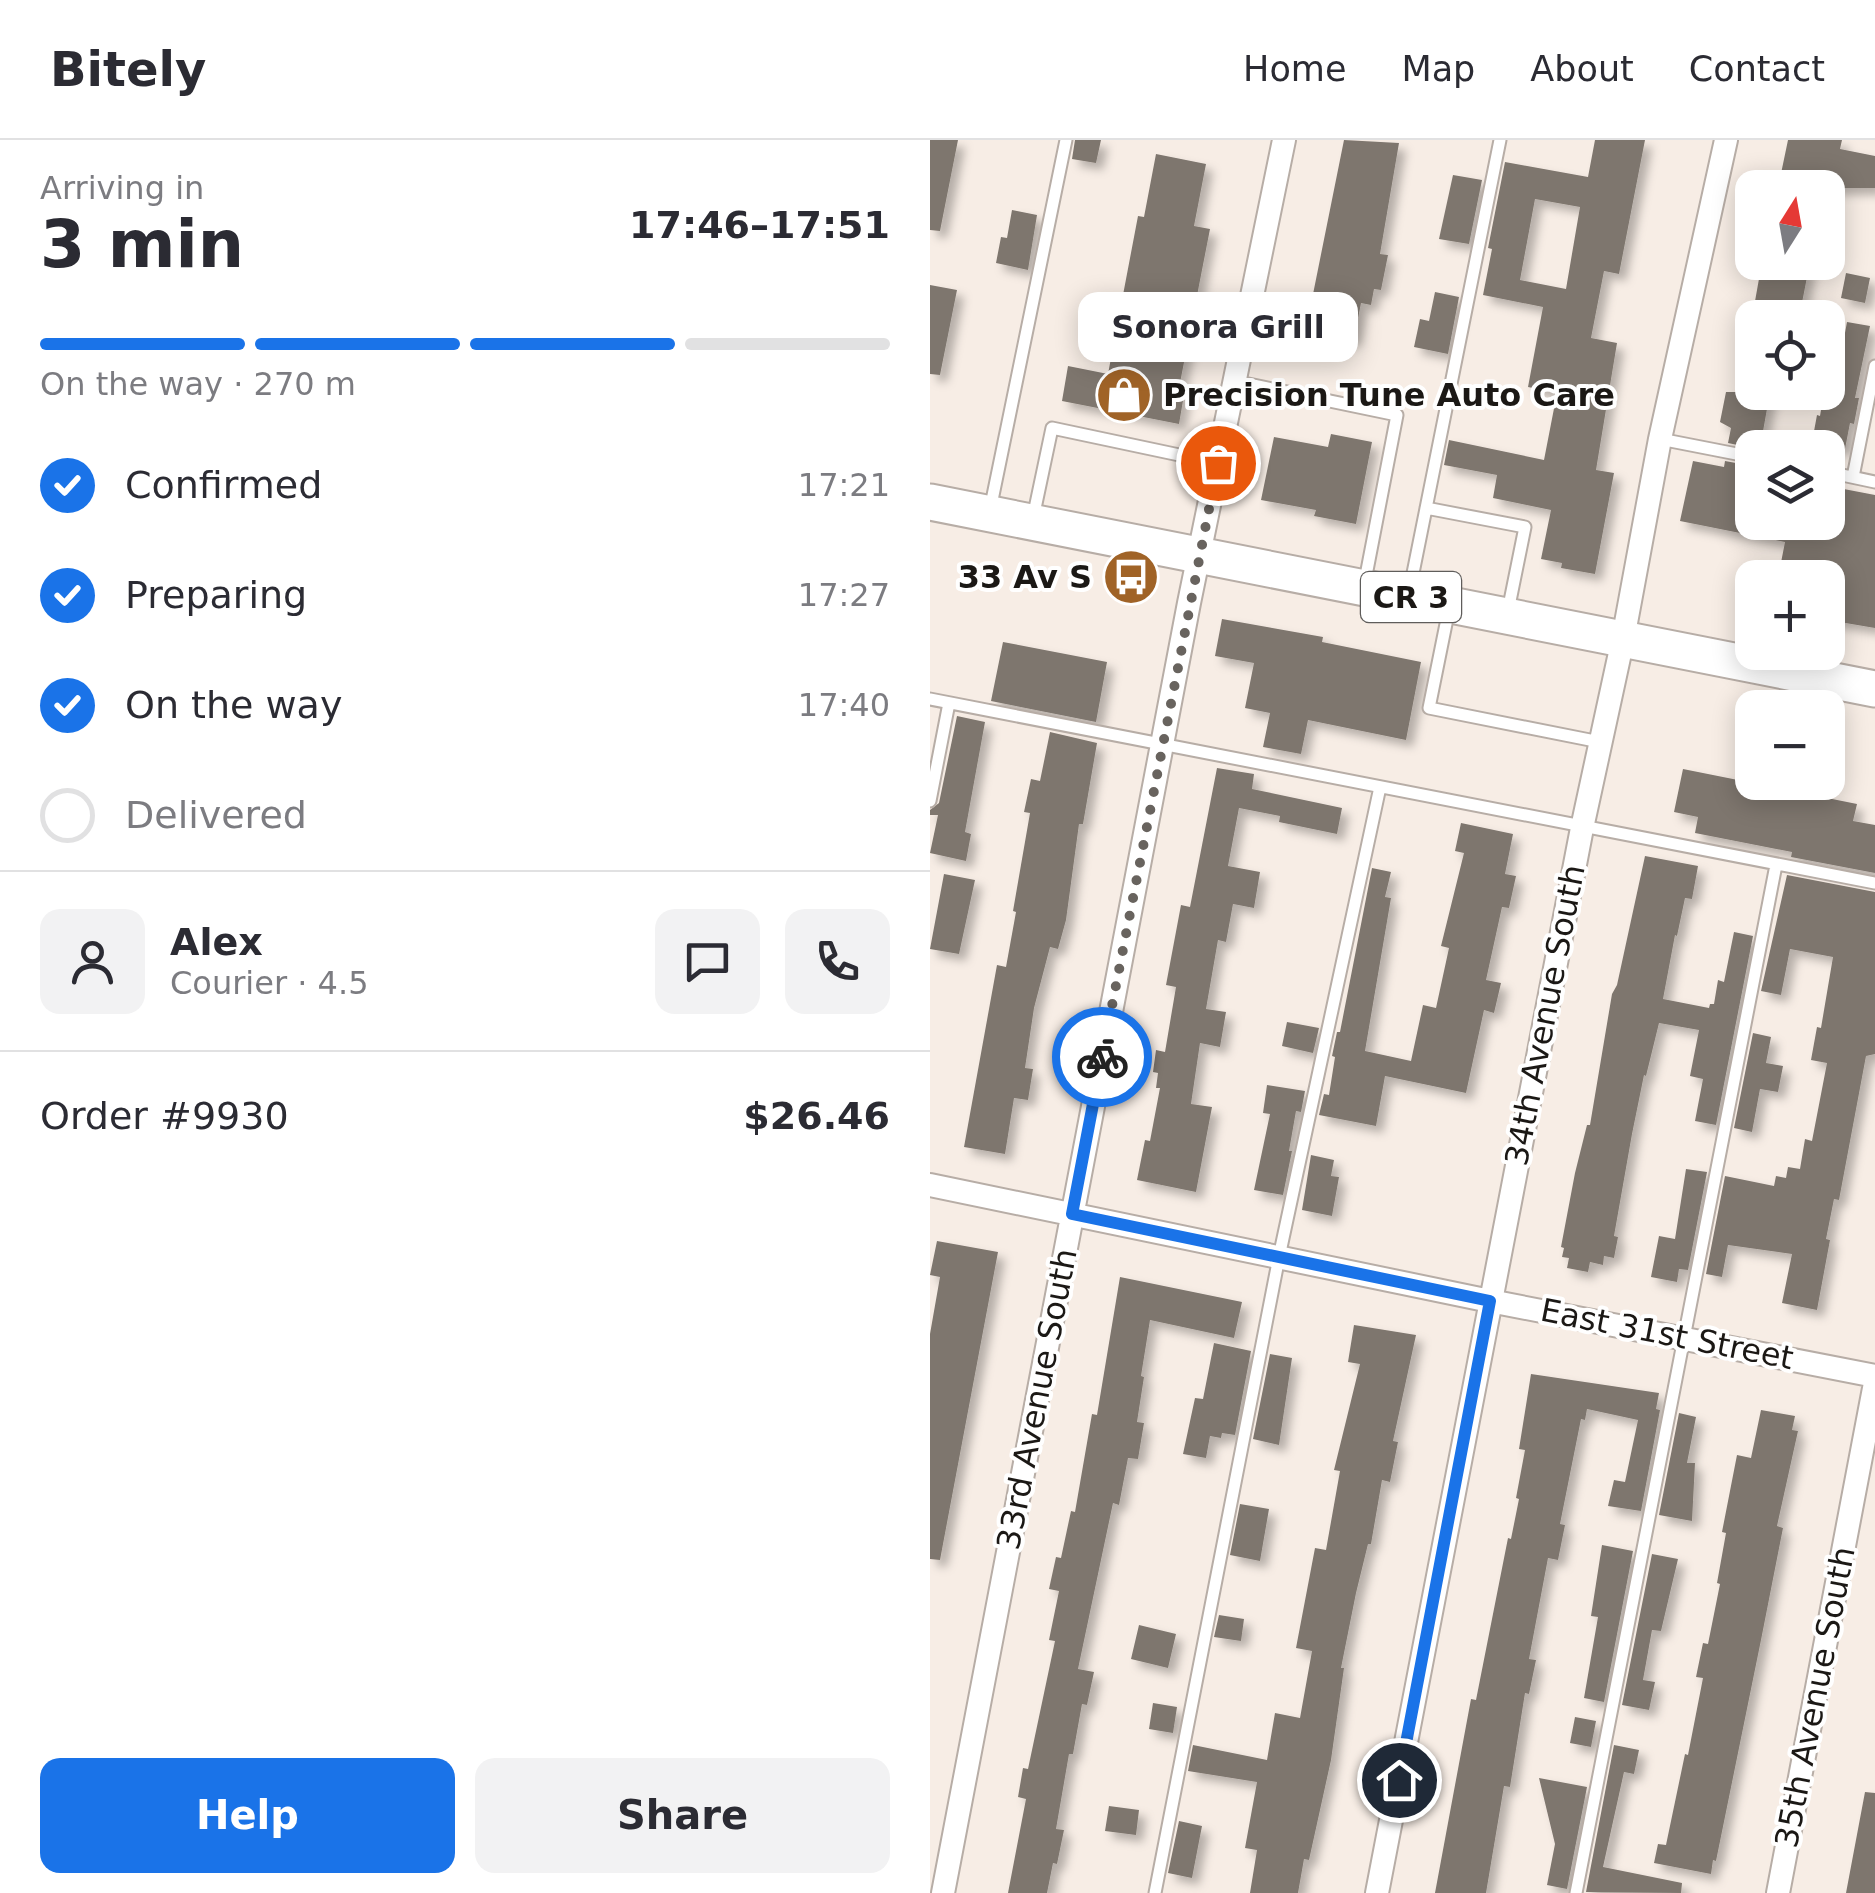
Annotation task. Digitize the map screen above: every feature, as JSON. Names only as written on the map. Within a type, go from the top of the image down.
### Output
[{"type":"main road","name":"CR 3","points":[[930,502],[1875,689]]},
{"type":"street","name":"33rd Avenue South","points":[[943,1893],[1198,555],[1284,140]]},
{"type":"street","name":"34th Avenue South","points":[[1378,1893],[1582,828],[1623,639],[1660,439],[1726,140]]},
{"type":"street","name":"East 31st Street","points":[[930,1186],[1875,1379]]},
{"type":"street","name":"35th Avenue South","points":[[1778,1893],[1875,1379]]},
{"type":"lane","points":[[990,514],[1066,140]]},
{"type":"lane","points":[[1408,597],[1500,140]]},
{"type":"lane","points":[[1854,478],[1875,366]]},
{"type":"lane","points":[[1234,382],[1398,415],[1363,588]]},
{"type":"lane","points":[[1032,522],[1052,428],[1218,463]]},
{"type":"lane","points":[[1660,439],[1735,454]]},
{"type":"lane","points":[[1845,476],[1875,482]]},
{"type":"lane","points":[[1426,508],[1525,527],[1507,616]]},
{"type":"lane","points":[[1450,605],[1430,708],[1600,742]]},
{"type":"lane","points":[[930,699],[1875,883]]},
{"type":"lane","points":[[930,801],[949,703]]},
{"type":"lane","points":[[1154,1893],[1278,1256],[1380,787]]},
{"type":"lane","points":[[1576,1893],[1776,865]]},
{"type":"building","points":[[930,140],[958,140],[940,231],[930,230]]},
{"type":"building","points":[[1075,140],[1101,140],[1096,163],[1072,159]]},
{"type":"building","points":[[1344,140],[1399,143],[1380,254],[1388,255],[1381,290],[1374,289],[1371,305],[1361,303],[1354,339],[1348,340],[1306,329]]},
{"type":"building","points":[[1595,140],[1645,140],[1619,274],[1604,271],[1591,338],[1617,343],[1596,470],[1614,473],[1595,574],[1561,568],[1562,563],[1541,559],[1551,510],[1493,498],[1497,475],[1444,465],[1449,440],[1544,460],[1557,393],[1528,387],[1543,307],[1483,295],[1492,249],[1488,248],[1505,162],[1588,177]],"holes":[[[1535,199],[1580,207],[1566,289],[1520,280]]]},
{"type":"building","points":[[1788,140],[1842,140],[1840,149],[1875,156],[1875,188],[1845,188],[1845,170],[1782,170]]},
{"type":"building","points":[[1156,154],[1206,164],[1194,226],[1210,229],[1179,388],[1185,389],[1179,424],[1062,401],[1068,366],[1108,374],[1138,216],[1144,217]]},
{"type":"building","points":[[1453,175],[1482,180],[1469,244],[1439,239]]},
{"type":"building","points":[[1012,210],[1037,215],[1028,270],[996,263],[1001,237],[1007,238]]},
{"type":"building","points":[[1846,273],[1870,278],[1865,303],[1841,298]]},
{"type":"building","points":[[1759,280],[1806,280],[1803,300],[1755,300]]},
{"type":"building","points":[[930,285],[957,290],[940,375],[930,374]]},
{"type":"building","points":[[1435,292],[1459,297],[1448,354],[1414,347],[1420,319],[1429,321]]},
{"type":"building","points":[[1847,322],[1870,326],[1855,398],[1859,398],[1854,424],[1850,423],[1845,449],[1845,430],[1814,430],[1821,410],[1845,410]]},
{"type":"building","points":[[1726,392],[1735,392],[1735,410],[1767,410],[1763,430],[1735,430],[1735,444],[1728,443],[1731,428],[1720,422]]},
{"type":"building","points":[[1331,434],[1372,442],[1356,524],[1314,516],[1316,510],[1261,500],[1274,437],[1328,447]]},
{"type":"building","points":[[1693,461],[1724,467],[1725,461],[1735,463],[1735,532],[1680,521]]},
{"type":"building","points":[[1845,489],[1875,495],[1875,628],[1845,623],[1845,560],[1782,560],[1785,542],[1775,540],[1845,540]]},
{"type":"building","points":[[1222,619],[1323,637],[1322,642],[1421,662],[1406,740],[1308,720],[1301,754],[1263,747],[1270,713],[1245,708],[1254,663],[1215,656]]},
{"type":"building","points":[[1003,642],[1107,662],[1096,722],[991,701]]},
{"type":"building","points":[[957,716],[985,722],[965,832],[971,834],[966,861],[930,853],[938,815],[930,815],[930,810],[939,803]]},
{"type":"building","points":[[1050,732],[1097,743],[1083,824],[1079,824],[1066,920],[1058,949],[1050,947],[1034,1008],[1025,1068],[1033,1069],[1028,1100],[1014,1098],[1005,1154],[964,1147],[997,965],[1006,967],[1016,912],[1013,911],[1030,813],[1024,812],[1031,779],[1040,781]]},
{"type":"building","points":[[1217,768],[1254,774],[1252,789],[1342,808],[1337,834],[1279,822],[1280,816],[1239,808],[1228,866],[1260,872],[1254,908],[1233,904],[1226,942],[1218,940],[1206,1009],[1226,1012],[1220,1047],[1200,1043],[1191,1104],[1212,1107],[1196,1192],[1137,1180],[1145,1140],[1150,1141],[1160,1088],[1156,1088],[1158,1073],[1153,1072],[1156,1050],[1165,1052],[1176,987],[1166,985],[1181,905],[1190,907]]},
{"type":"building","points":[[1683,769],[1735,779],[1735,800],[1837,800],[1857,804],[1853,821],[1875,825],[1875,873],[1695,833],[1698,817],[1674,812]]},
{"type":"building","points":[[1461,823],[1513,834],[1505,874],[1516,876],[1509,908],[1502,907],[1486,980],[1501,983],[1494,1013],[1484,1010],[1466,1093],[1385,1076],[1376,1126],[1319,1115],[1324,1094],[1329,1095],[1335,1057],[1332,1056],[1372,868],[1391,872],[1385,897],[1391,898],[1365,1051],[1411,1061],[1423,1005],[1436,1008],[1449,948],[1441,946],[1464,853],[1455,851]]},
{"type":"building","points":[[1645,856],[1698,866],[1692,899],[1685,898],[1675,935],[1663,999],[1709,1008],[1714,1004],[1718,980],[1724,982],[1734,932],[1753,936],[1716,1125],[1695,1121],[1703,1079],[1690,1076],[1699,1030],[1659,1023],[1632,1134],[1614,1236],[1618,1237],[1614,1258],[1604,1256],[1603,1265],[1590,1262],[1588,1272],[1567,1268],[1569,1258],[1562,1257],[1561,1247],[1575,1173],[1590,1125],[1612,994]]},
{"type":"building","points":[[944,874],[975,880],[959,954],[930,949]]},
{"type":"building","points":[[1787,875],[1875,892],[1875,1054],[1866,1056],[1839,1200],[1834,1199],[1826,1239],[1830,1240],[1817,1310],[1782,1303],[1792,1254],[1728,1245],[1722,1277],[1706,1274],[1725,1176],[1774,1186],[1776,1176],[1786,1178],[1788,1167],[1800,1169],[1805,1139],[1812,1141],[1827,1063],[1811,1060],[1817,1027],[1821,1028],[1833,957],[1790,949],[1781,995],[1761,991]]},
{"type":"building","points":[[1287,1022],[1319,1028],[1313,1053],[1282,1046]]},
{"type":"building","points":[[1753,1033],[1771,1037],[1766,1063],[1783,1066],[1778,1092],[1760,1089],[1752,1132],[1734,1128]]},
{"type":"building","points":[[1267,1085],[1305,1091],[1301,1112],[1296,1111],[1283,1195],[1254,1190],[1270,1114],[1263,1113]]},
{"type":"building","points":[[1311,1155],[1334,1160],[1331,1176],[1339,1177],[1332,1216],[1302,1210]]},
{"type":"building","points":[[1686,1169],[1707,1172],[1688,1270],[1679,1269],[1677,1282],[1651,1277],[1659,1236],[1675,1239]]},
{"type":"building","points":[[937,1241],[998,1252],[940,1560],[930,1559],[930,1334],[940,1277],[930,1275]]},
{"type":"building","points":[[1120,1277],[1242,1302],[1234,1338],[1150,1320],[1137,1422],[1144,1423],[1138,1459],[1128,1458],[1119,1505],[1113,1503],[1078,1669],[1094,1672],[1087,1705],[1082,1704],[1073,1754],[1069,1754],[1056,1829],[1064,1830],[1057,1864],[1053,1863],[1047,1893],[1008,1893],[1026,1799],[1018,1797],[1023,1768],[1028,1769],[1055,1641],[1049,1640],[1059,1591],[1049,1589],[1056,1557],[1061,1558],[1071,1511],[1075,1512],[1092,1414],[1097,1415]]},
{"type":"building","points":[[1354,1325],[1416,1335],[1393,1441],[1398,1442],[1390,1482],[1382,1480],[1371,1544],[1356,1593],[1341,1668],[1331,1760],[1309,1860],[1304,1859],[1298,1893],[1250,1893],[1257,1850],[1245,1848],[1257,1782],[1188,1771],[1193,1745],[1267,1760],[1275,1713],[1300,1718],[1312,1651],[1296,1648],[1315,1548],[1326,1550],[1340,1471],[1334,1470],[1360,1364],[1348,1362]]},
{"type":"building","points":[[1214,1343],[1251,1351],[1235,1435],[1210,1436],[1206,1458],[1183,1454],[1195,1398],[1203,1399]]},
{"type":"building","points":[[1270,1354],[1292,1358],[1279,1445],[1253,1439]]},
{"type":"building","points":[[1531,1374],[1659,1393],[1656,1409],[1660,1410],[1641,1511],[1608,1506],[1614,1480],[1625,1482],[1638,1420],[1587,1409],[1585,1420],[1581,1419],[1560,1524],[1565,1525],[1558,1560],[1548,1558],[1529,1659],[1536,1660],[1529,1694],[1525,1693],[1510,1787],[1504,1786],[1486,1893],[1435,1893],[1471,1699],[1476,1700],[1519,1499],[1516,1498],[1525,1450],[1519,1449]]},
{"type":"building","points":[[1761,1410],[1795,1416],[1792,1430],[1798,1431],[1777,1526],[1783,1528],[1711,1874],[1654,1863],[1658,1844],[1666,1845],[1685,1754],[1688,1755],[1703,1678],[1696,1677],[1703,1643],[1708,1644],[1720,1584],[1717,1583],[1726,1533],[1722,1532],[1737,1455],[1751,1458]]},
{"type":"building","points":[[1679,1413],[1696,1417],[1687,1463],[1695,1463],[1692,1521],[1659,1515]]},
{"type":"building","points":[[1240,1504],[1269,1509],[1260,1561],[1230,1555]]},
{"type":"building","points":[[1602,1545],[1633,1551],[1604,1702],[1584,1698],[1598,1617],[1591,1616]]},
{"type":"building","points":[[1652,1554],[1678,1559],[1661,1631],[1652,1630],[1643,1680],[1655,1682],[1649,1710],[1622,1705]]},
{"type":"building","points":[[1219,1615],[1244,1619],[1241,1641],[1214,1637]]},
{"type":"building","points":[[1139,1625],[1176,1634],[1168,1668],[1131,1659]]},
{"type":"building","points":[[1153,1703],[1177,1707],[1173,1733],[1149,1729]]},
{"type":"building","points":[[1575,1717],[1596,1721],[1591,1747],[1570,1743]]},
{"type":"building","points":[[1614,1745],[1639,1750],[1634,1774],[1624,1772],[1603,1867],[1682,1883],[1681,1893],[1586,1892]]},
{"type":"building","points":[[1539,1778],[1587,1787],[1567,1889],[1547,1885],[1555,1844]]},
{"type":"building","points":[[1865,1792],[1875,1793],[1875,1893],[1846,1893]]},
{"type":"building","points":[[1109,1806],[1139,1810],[1136,1835],[1105,1831]]},
{"type":"building","points":[[1179,1821],[1202,1826],[1192,1878],[1168,1873]]},
{"type":"way so far","points":[[1102,1057],[1218,463]]},
{"type":"place","name":"Precision Tune Auto Care","points":[[1124,395]]},
{"type":"place","name":"Sonora Grill","points":[[1218,463]]},
{"type":"place","name":"33 Av S","points":[[1131,577]]},
{"type":"route","points":[[1102,1057],[1072,1214],[1490,1301],[1399,1780]]}]
